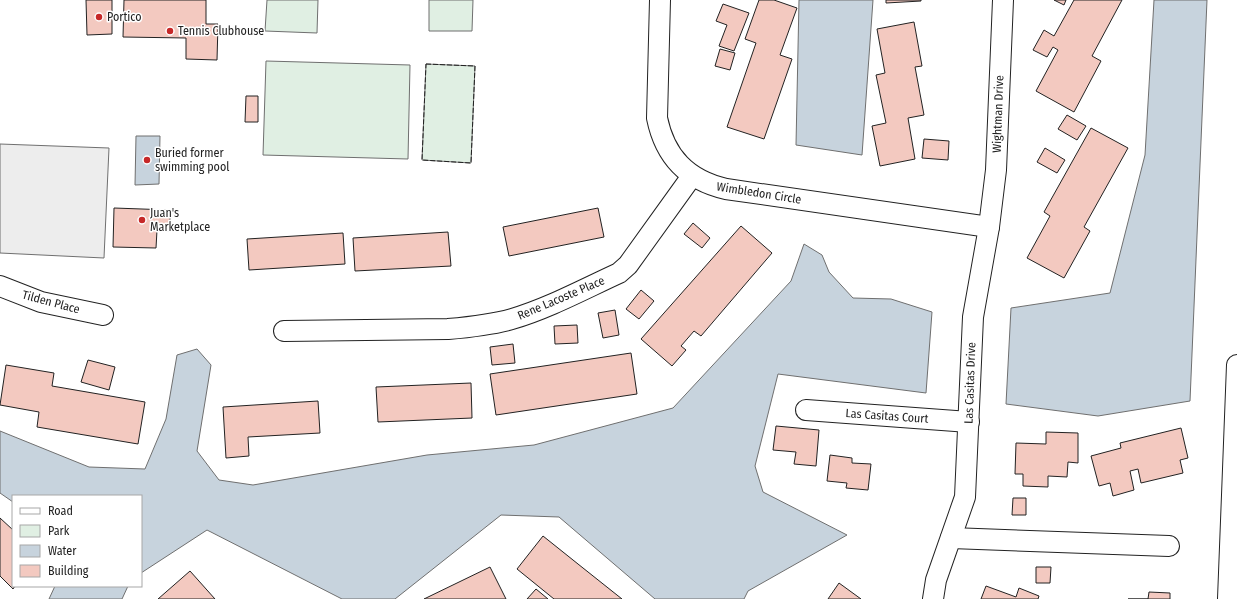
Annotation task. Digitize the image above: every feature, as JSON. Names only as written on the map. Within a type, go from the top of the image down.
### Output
[{"type":"street","name":"Wimbledon Circle","points":[[660,0],[657,118],[660,131],[672,156],[692,176],[712,186],[726,189],[989,228]]},
{"type":"street","name":"Wightman Drive","points":[[989,228],[996,170],[1003,0]]},
{"type":"street","name":"Rene Lacoste Place","points":[[284,331],[448,329],[474,327],[506,320],[535,311],[619,273],[628,265],[692,176]]},
{"type":"street","name":"Las Casitas Drive","points":[[933,599],[936,580],[965,497],[973,317],[989,228]]},
{"type":"street","name":"Tilden Place","points":[[0,286],[41,302],[103,315]]},
{"type":"street","points":[[1228,599],[1237,365]]},
{"type":"street","name":"Las Casitas Court","points":[[806,410],[968,422]]},
{"type":"street","points":[[951,538],[1169,546]]},
{"type":"green space","points":[[267,0],[318,0],[317,33],[265,31]]},
{"type":"green space","points":[[429,0],[473,0],[472,31],[429,31]]},
{"type":"green space","points":[[266,61],[410,65],[408,159],[263,155]]},
{"type":"green space","points":[[426,64],[475,66],[471,163],[422,160]]},
{"type":"shaded area","points":[[0,144],[109,148],[104,258],[0,253]]},
{"type":"water","points":[[799,0],[873,0],[862,155],[796,145]]},
{"type":"water","points":[[1154,0],[1207,0],[1190,401],[1098,416],[1006,404],[1011,308],[1110,293],[1145,155]]},
{"type":"water","name":"Buried former swimming pool","points":[[136,136],[160,136],[159,184],[135,185]]},
{"type":"water","points":[[804,244],[822,255],[829,272],[853,298],[891,299],[932,312],[926,393],[778,374],[755,466],[763,492],[847,535],[748,591],[744,599],[655,599],[559,517],[501,515],[395,599],[342,599],[207,530],[142,572],[142,495],[12,495],[12,501],[0,493],[0,431],[89,467],[145,469],[166,419],[177,355],[197,349],[211,365],[197,451],[219,480],[253,485],[427,455],[534,445],[673,408],[791,281]]},
{"type":"water","points":[[55,587],[128,587],[122,599],[49,599]]},
{"type":"building","name":"Portico","points":[[86,0],[112,0],[112,34],[87,35]]},
{"type":"building","name":"Tennis Clubhouse","points":[[124,0],[206,0],[206,24],[218,24],[217,60],[186,59],[186,38],[123,37]]},
{"type":"building","points":[[759,0],[774,0],[797,8],[780,55],[792,59],[764,139],[727,127],[756,43],[745,39]]},
{"type":"building","points":[[886,0],[921,0],[921,1],[886,3]]},
{"type":"building","points":[[1054,0],[1066,0],[1064,5]]},
{"type":"building","points":[[1074,0],[1122,0],[1092,56],[1101,61],[1074,112],[1036,91],[1058,50],[1053,47],[1047,57],[1033,50],[1044,30],[1054,36]]},
{"type":"building","points":[[723,4],[749,13],[734,51],[719,46],[727,25],[716,21]]},
{"type":"building","points":[[914,22],[922,66],[915,67],[924,115],[908,118],[915,159],[880,166],[872,126],[886,123],[876,75],[885,73],[877,29]]},
{"type":"building","points":[[720,49],[735,53],[730,70],[715,66]]},
{"type":"building","points":[[246,96],[258,96],[258,122],[245,122]]},
{"type":"building","points":[[1067,115],[1086,126],[1077,140],[1058,129]]},
{"type":"building","points":[[1091,128],[1128,148],[1084,227],[1090,231],[1064,278],[1027,258],[1050,216],[1044,212]]},
{"type":"building","points":[[924,139],[949,141],[948,160],[922,158]]},
{"type":"building","points":[[1045,148],[1065,160],[1057,173],[1037,162]]},
{"type":"building","name":"Juan's Marketplace","points":[[114,208],[170,210],[170,231],[157,230],[156,248],[113,247]]},
{"type":"building","points":[[598,208],[604,237],[509,256],[503,227]]},
{"type":"building","points":[[693,223],[710,238],[702,248],[684,234]]},
{"type":"building","points":[[741,226],[772,253],[701,336],[694,331],[681,346],[686,350],[672,366],[641,339]]},
{"type":"building","points":[[448,232],[451,266],[355,271],[353,238]]},
{"type":"building","points":[[343,233],[345,264],[249,270],[247,239]]},
{"type":"building","points":[[641,290],[654,301],[639,319],[626,309]]},
{"type":"building","points":[[615,310],[619,335],[603,338],[598,313]]},
{"type":"building","points":[[577,325],[578,343],[555,344],[554,326]]},
{"type":"building","points":[[513,344],[515,363],[492,365],[490,347]]},
{"type":"building","points":[[631,353],[637,394],[496,415],[490,374]]},
{"type":"building","points":[[88,360],[115,367],[109,390],[81,382]]},
{"type":"building","points":[[6,365],[54,373],[52,386],[145,402],[138,444],[37,427],[39,412],[0,405]]},
{"type":"building","points":[[471,383],[472,418],[378,422],[376,387]]},
{"type":"building","points":[[318,401],[320,433],[248,437],[249,456],[226,458],[223,407]]},
{"type":"building","points":[[776,426],[819,430],[816,466],[794,464],[796,452],[773,450]]},
{"type":"building","points":[[1181,428],[1188,458],[1180,460],[1183,473],[1141,483],[1138,469],[1130,471],[1134,490],[1113,496],[1110,483],[1099,486],[1091,456],[1121,448],[1120,443]]},
{"type":"building","points":[[1046,432],[1078,433],[1078,463],[1068,462],[1067,477],[1048,476],[1048,487],[1023,486],[1023,474],[1015,474],[1016,443],[1046,444]]},
{"type":"building","points":[[830,455],[852,458],[852,463],[871,464],[868,490],[846,488],[847,483],[827,481]]},
{"type":"building","points":[[1013,498],[1026,498],[1026,515],[1012,515]]},
{"type":"building","points":[[0,518],[12,529],[12,587],[14,587],[13,589],[0,576]]},
{"type":"building","points":[[543,536],[622,599],[554,599],[517,569]]},
{"type":"building","points":[[490,567],[506,599],[424,599]]},
{"type":"building","points":[[1036,567],[1051,567],[1050,583],[1036,583]]},
{"type":"building","points":[[190,571],[215,599],[158,599]]},
{"type":"building","points":[[839,583],[861,599],[828,599]]},
{"type":"building","points":[[986,586],[1016,597],[1019,588],[1039,596],[1038,599],[981,599]]},
{"type":"building","points":[[536,589],[548,599],[527,599]]},
{"type":"building","points":[[1149,592],[1170,593],[1170,599],[1148,599]]},
{"type":"fence","points":[[426,64],[475,66],[471,163],[422,160],[426,64]]},
{"type":"place","name":"Portico","points":[[99,17]]},
{"type":"place","name":"Tennis Clubhouse","points":[[170,31]]},
{"type":"place","name":"Buried former swimming pool","points":[[147,160]]},
{"type":"place","name":"Juan's Marketplace","points":[[142,220]]}]
